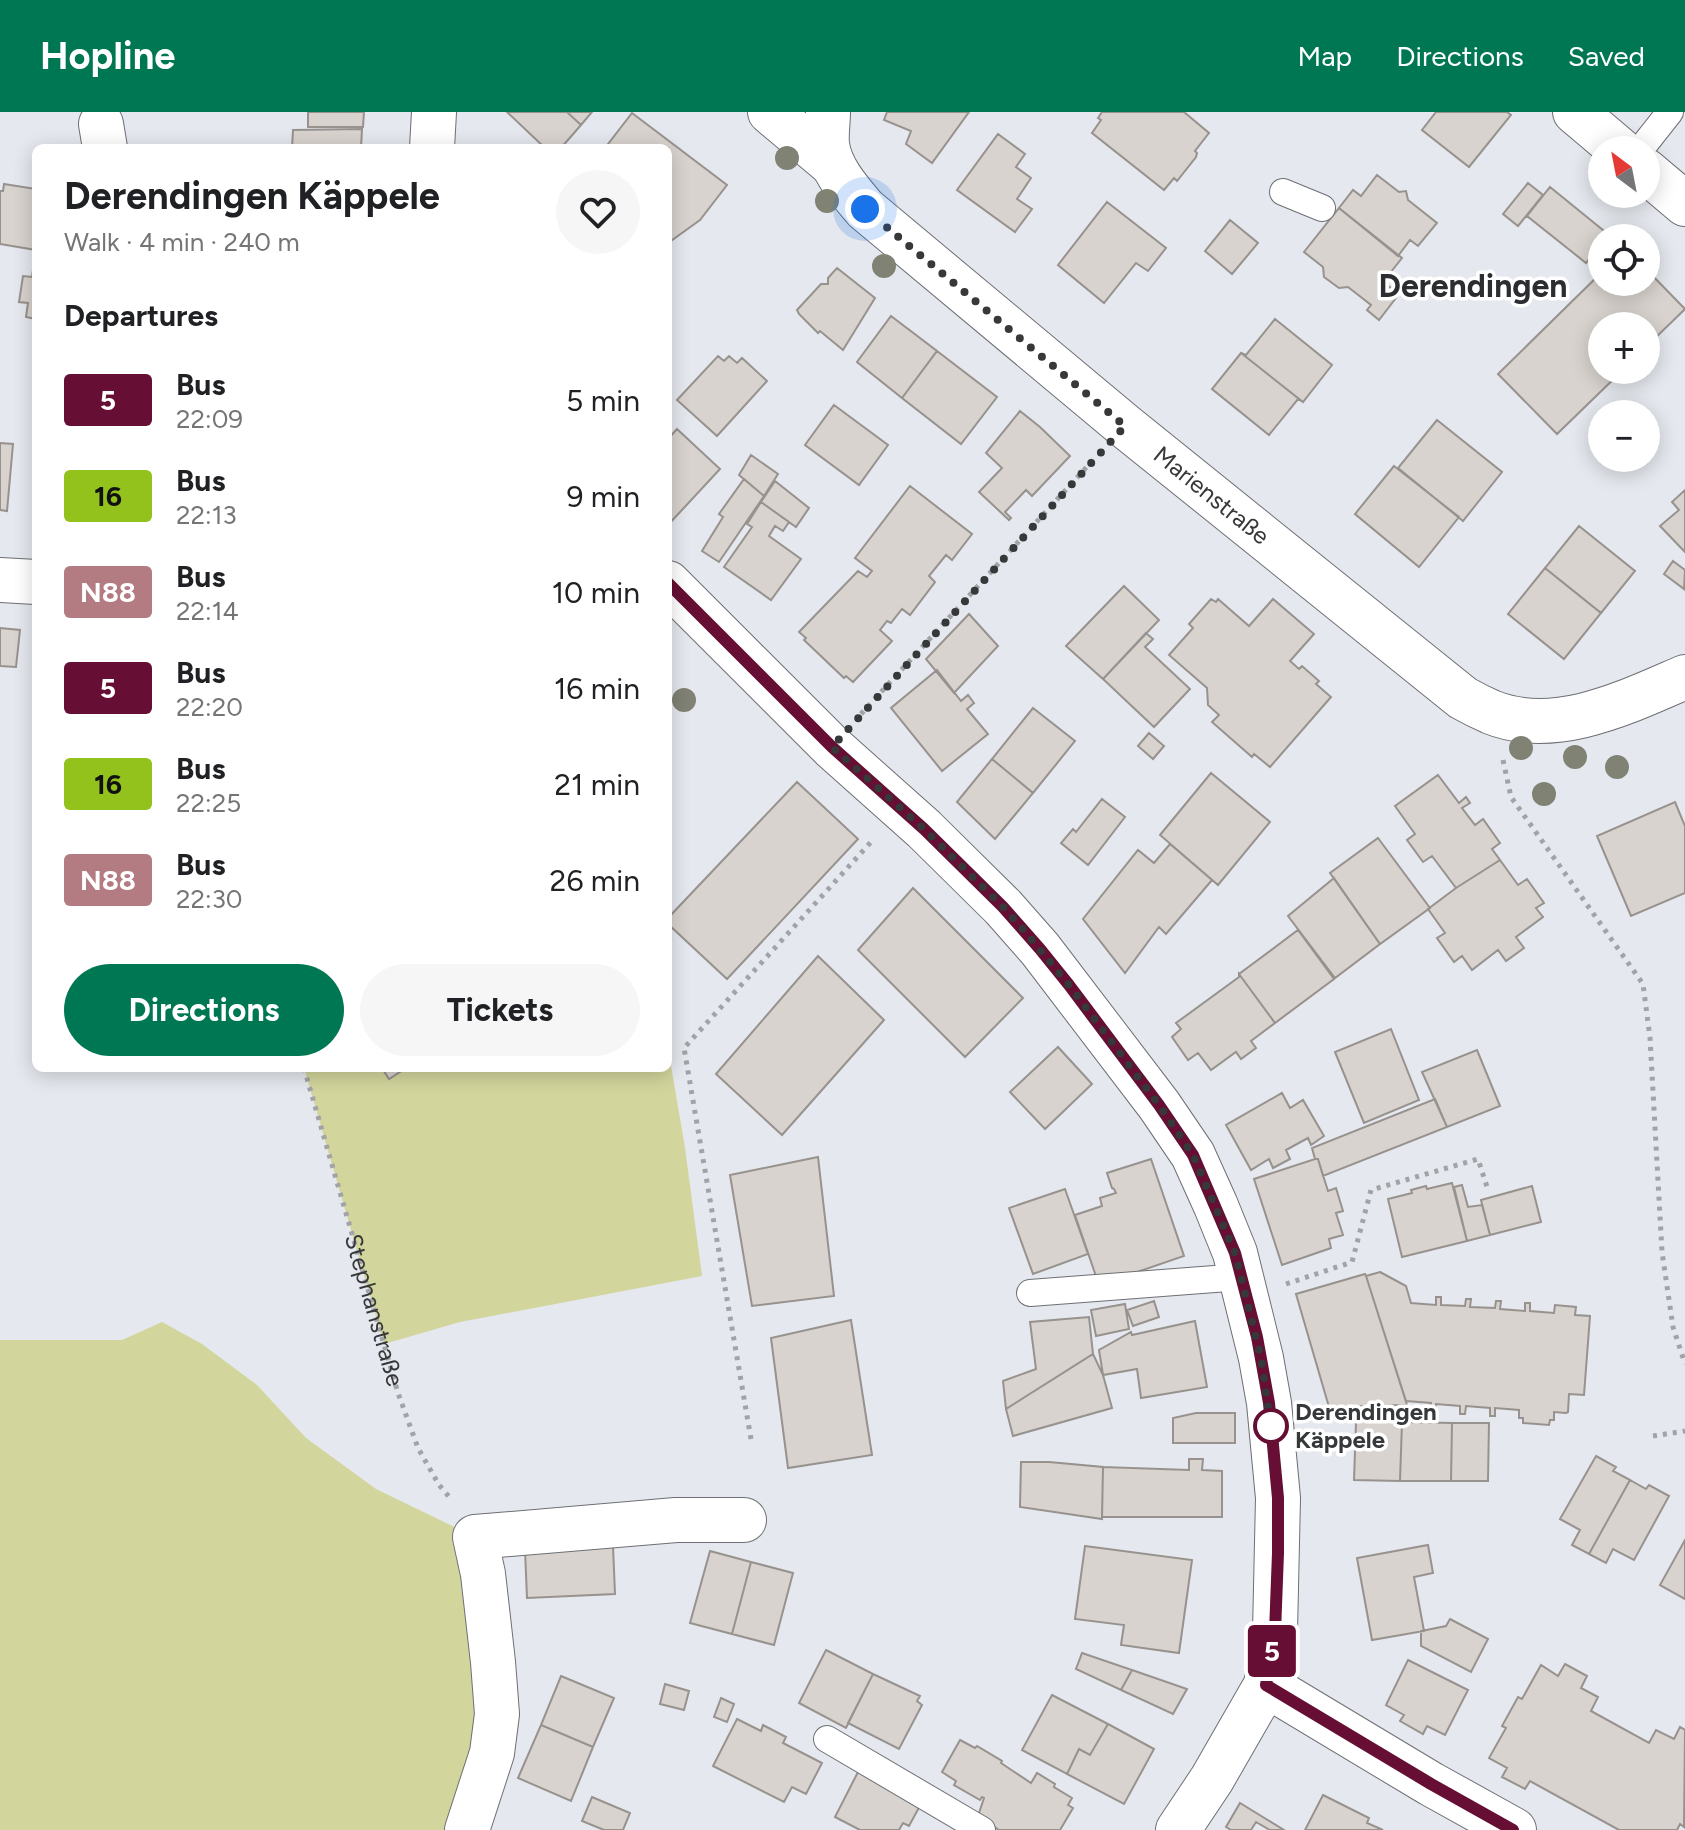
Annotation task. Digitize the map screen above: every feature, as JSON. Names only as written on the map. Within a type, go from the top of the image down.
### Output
[{"type":"street","points":[[432,144],[434,112]]},
{"type":"street","points":[[770,112],[833,165]]},
{"type":"street","name":"Marienstraße","points":[[828,112],[827,143],[833,165],[865,209],[1125,426],[1463,698],[1491,712],[1528,720],[1553,720],[1577,717],[1621,703],[1685,677]]},
{"type":"street","points":[[1575,112],[1603,136]]},
{"type":"street","points":[[1660,183],[1685,204]]},
{"type":"street","points":[[0,580],[32,582]]},
{"type":"street","points":[[672,587],[832,747],[924,829],[1003,907],[1040,949],[1159,1105],[1193,1155],[1231,1242],[1261,1358],[1269,1403],[1278,1498],[1275,1632],[1266,1685],[1212,1779],[1178,1830]]},
{"type":"street","points":[[467,1830],[492,1753],[497,1714],[483,1574],[475,1537],[676,1520],[744,1520]]},
{"type":"street","points":[[1266,1685],[1514,1830]]},
{"type":"lane","points":[[1651,136],[1670,112]]},
{"type":"lane","points":[[1283,192],[1322,208]]},
{"type":"lane","points":[[1030,1293],[1244,1286]]},
{"type":"lane","points":[[827,1739],[982,1830]]},
{"type":"path","points":[[832,747],[1125,426]]},
{"type":"path","points":[[1491,712],[1511,797],[1643,984],[1650,1038],[1662,1252],[1673,1327],[1685,1364]]},
{"type":"path","points":[[751,1439],[684,1048],[872,841]]},
{"type":"path","name":"Stephanstraße","points":[[305,1072],[398,1393],[418,1448],[475,1537]]},
{"type":"path","points":[[1244,1286],[1277,1287],[1352,1262],[1371,1190],[1478,1159],[1488,1190]]},
{"type":"path","points":[[1653,1436],[1685,1431]]},
{"type":"green space","points":[[305,1072],[672,1072],[702,1276],[460,1322],[384,1344]]},
{"type":"green space","points":[[162,1322],[202,1344],[257,1385],[306,1438],[376,1489],[475,1537],[487,1618],[467,1830],[0,1830],[0,1340],[122,1340]]},
{"type":"building","points":[[308,112],[364,112],[363,127],[308,127]]},
{"type":"building","points":[[507,112],[567,112],[581,125],[564,144],[541,144]]},
{"type":"building","points":[[567,112],[592,112],[581,125]]},
{"type":"building","points":[[887,112],[969,112],[932,163],[906,144],[911,131],[884,120]]},
{"type":"building","points":[[1102,112],[1184,112],[1209,133],[1195,151],[1196,157],[1177,181],[1174,178],[1164,190],[1092,133],[1101,120],[1098,118]]},
{"type":"building","points":[[1436,112],[1507,112],[1511,115],[1469,167],[1422,130]]},
{"type":"building","points":[[632,113],[727,185],[700,220],[672,240],[672,144],[608,144]]},
{"type":"building","points":[[362,129],[361,144],[292,144],[293,130]]},
{"type":"building","points":[[998,134],[1025,154],[1016,167],[1031,178],[1017,199],[1032,209],[1015,232],[957,190]]},
{"type":"building","points":[[1377,175],[1399,192],[1406,191],[1408,200],[1437,223],[1418,246],[1410,240],[1398,256],[1339,208],[1353,190],[1361,196]]},
{"type":"building","points":[[1528,183],[1543,195],[1518,226],[1503,214]]},
{"type":"building","points":[[4,184],[32,188],[32,249],[0,244],[0,191],[3,191]]},
{"type":"building","points":[[1550,187],[1595,224],[1588,224],[1588,261],[1586,263],[1527,216]]},
{"type":"building","points":[[1107,202],[1166,248],[1148,271],[1136,263],[1104,303],[1058,265]]},
{"type":"building","points":[[1339,208],[1402,258],[1383,282],[1399,294],[1379,320],[1367,310],[1371,305],[1348,287],[1339,288],[1324,277],[1323,267],[1304,252]]},
{"type":"building","points":[[1230,220],[1258,243],[1232,274],[1205,251]]},
{"type":"building","points":[[837,268],[875,298],[843,350],[820,331],[818,333],[797,310],[821,284],[828,284],[828,278]]},
{"type":"building","points":[[23,276],[32,277],[32,318],[26,317],[28,303],[19,302]]},
{"type":"building","points":[[1660,283],[1685,309],[1660,333],[1660,312],[1588,312],[1588,384],[1609,384],[1592,400],[1588,400],[1588,404],[1557,434],[1498,374],[1588,286],[1588,296],[1660,296]]},
{"type":"building","points":[[891,316],[937,351],[902,398],[857,362]]},
{"type":"building","points":[[1275,319],[1332,365],[1303,402],[1241,353],[1246,355]]},
{"type":"building","points":[[937,351],[997,397],[961,444],[902,398]]},
{"type":"building","points":[[1241,353],[1303,402],[1298,399],[1269,435],[1212,389]]},
{"type":"building","points":[[718,356],[724,361],[729,356],[737,363],[742,358],[767,381],[717,436],[677,400]]},
{"type":"building","points":[[834,405],[888,445],[859,485],[805,445]]},
{"type":"building","points":[[1020,411],[1070,456],[1032,496],[1026,490],[1005,512],[1011,518],[1009,520],[979,492],[1002,468],[986,453]]},
{"type":"building","points":[[1437,420],[1502,472],[1463,521],[1398,468]]},
{"type":"building","points":[[677,429],[720,469],[672,521],[672,435]]},
{"type":"building","points":[[0,443],[13,444],[7,511],[0,510]]},
{"type":"building","points":[[751,455],[778,474],[764,496],[739,475]]},
{"type":"building","points":[[1394,466],[1459,517],[1419,567],[1355,514]]},
{"type":"building","points":[[744,479],[764,496],[719,562],[702,551],[723,517],[719,514]]},
{"type":"building","points":[[775,481],[809,508],[796,527],[761,502]]},
{"type":"building","points":[[910,486],[972,534],[952,560],[946,555],[929,576],[935,582],[910,615],[902,609],[891,623],[887,621],[880,630],[892,641],[853,682],[846,676],[844,678],[799,632],[858,571],[867,577],[872,571],[855,558]]},
{"type":"building","points":[[1685,490],[1685,552],[1660,526],[1679,510],[1672,502]]},
{"type":"building","points":[[761,502],[789,522],[783,531],[775,526],[769,536],[801,559],[771,600],[724,567],[752,527],[747,524]]},
{"type":"building","points":[[1579,526],[1635,571],[1601,613],[1545,568]]},
{"type":"building","points":[[1673,561],[1685,570],[1684,589],[1664,574]]},
{"type":"building","points":[[1545,568],[1601,613],[1564,659],[1508,614]]},
{"type":"building","points":[[1124,586],[1159,620],[1103,679],[1066,646]]},
{"type":"building","points":[[1211,599],[1216,602],[1218,599],[1249,626],[1273,599],[1314,634],[1290,661],[1299,669],[1302,666],[1331,697],[1270,767],[1254,754],[1252,757],[1212,722],[1219,715],[1208,705],[1207,688],[1169,655],[1193,628],[1189,624]]},
{"type":"building","points":[[969,614],[998,646],[954,693],[926,659]]},
{"type":"building","points":[[0,628],[20,630],[16,667],[0,666]]},
{"type":"building","points":[[1146,633],[1153,639],[1145,647],[1190,689],[1154,727],[1103,679]]},
{"type":"building","points":[[937,670],[961,701],[968,695],[974,703],[967,709],[988,734],[942,771],[891,708]]},
{"type":"building","points":[[1033,708],[1075,741],[1033,793],[992,759]]},
{"type":"building","points":[[1149,733],[1164,746],[1153,759],[1138,746]]},
{"type":"building","points":[[992,759],[1033,793],[995,839],[957,802]]},
{"type":"building","points":[[1211,773],[1270,822],[1218,885],[1160,835]]},
{"type":"building","points":[[1438,775],[1459,803],[1466,797],[1470,803],[1462,808],[1475,825],[1483,819],[1500,843],[1492,849],[1500,860],[1456,888],[1432,856],[1423,862],[1407,840],[1415,834],[1395,806]]},
{"type":"building","points":[[797,782],[858,839],[727,979],[672,928],[672,914]]},
{"type":"building","points":[[1102,799],[1125,817],[1088,865],[1061,843],[1073,829],[1076,832]]},
{"type":"building","points":[[1675,802],[1685,826],[1685,893],[1631,916],[1597,836]]},
{"type":"building","points":[[1378,838],[1430,908],[1380,944],[1330,873]]},
{"type":"building","points":[[1170,844],[1212,880],[1166,934],[1159,927],[1125,973],[1083,919],[1138,850],[1154,863]]},
{"type":"building","points":[[1500,860],[1518,885],[1527,879],[1544,903],[1536,908],[1543,917],[1516,937],[1524,948],[1506,961],[1498,950],[1472,970],[1462,956],[1454,962],[1437,938],[1445,933],[1428,909]]},
{"type":"building","points":[[1334,878],[1380,944],[1335,978],[1288,916]]},
{"type":"building","points":[[913,888],[1023,998],[965,1057],[858,950]]},
{"type":"building","points":[[1298,930],[1334,979],[1275,1023],[1239,974]]},
{"type":"building","points":[[818,956],[884,1020],[782,1135],[716,1074]]},
{"type":"building","points":[[1239,974],[1275,1023],[1251,1041],[1256,1048],[1241,1059],[1236,1052],[1211,1070],[1198,1053],[1188,1060],[1172,1037],[1181,1029],[1176,1023]]},
{"type":"building","points":[[1391,1029],[1419,1100],[1364,1123],[1335,1052]]},
{"type":"building","points":[[1058,1047],[1092,1084],[1045,1129],[1010,1092]]},
{"type":"building","points":[[1477,1050],[1500,1106],[1447,1127],[1422,1072]]},
{"type":"building","points":[[385,1072],[400,1072],[389,1079]]},
{"type":"building","points":[[1282,1093],[1290,1108],[1303,1100],[1324,1136],[1311,1145],[1308,1138],[1286,1150],[1290,1159],[1273,1168],[1269,1159],[1251,1170],[1226,1125]]},
{"type":"building","points":[[1435,1099],[1447,1127],[1323,1176],[1312,1148]]},
{"type":"building","points":[[818,1157],[834,1296],[752,1306],[730,1175]]},
{"type":"building","points":[[1151,1159],[1184,1256],[1099,1285],[1075,1215],[1102,1206],[1100,1198],[1116,1193],[1107,1173]]},
{"type":"building","points":[[1318,1159],[1328,1191],[1336,1188],[1343,1211],[1336,1213],[1343,1235],[1329,1239],[1331,1248],[1282,1265],[1254,1179]]},
{"type":"building","points":[[1452,1183],[1467,1241],[1402,1257],[1388,1199],[1426,1186],[1427,1189]]},
{"type":"building","points":[[1462,1185],[1468,1207],[1482,1205],[1490,1235],[1467,1241],[1454,1187]]},
{"type":"building","points":[[1532,1186],[1541,1222],[1490,1235],[1481,1200]]},
{"type":"building","points":[[1065,1189],[1088,1254],[1033,1274],[1009,1208]]},
{"type":"building","points":[[1380,1272],[1406,1286],[1411,1303],[1436,1305],[1436,1297],[1441,1297],[1441,1305],[1465,1306],[1466,1299],[1471,1299],[1470,1307],[1495,1308],[1496,1301],[1501,1301],[1500,1309],[1525,1311],[1525,1303],[1530,1303],[1530,1311],[1554,1313],[1555,1305],[1576,1307],[1575,1315],[1590,1316],[1584,1395],[1569,1394],[1568,1412],[1554,1412],[1554,1420],[1550,1420],[1549,1425],[1523,1423],[1519,1410],[1495,1408],[1495,1416],[1490,1416],[1490,1408],[1466,1406],[1465,1414],[1460,1414],[1460,1406],[1436,1404],[1435,1412],[1430,1411],[1431,1403],[1406,1401],[1366,1276]]},
{"type":"building","points":[[1365,1274],[1407,1405],[1329,1407],[1296,1294]]},
{"type":"building","points":[[1154,1301],[1159,1317],[1133,1326],[1127,1310]]},
{"type":"building","points":[[1125,1304],[1129,1329],[1096,1336],[1091,1310]]},
{"type":"building","points":[[1089,1317],[1093,1354],[1006,1409],[1003,1381],[1036,1369],[1030,1322]]},
{"type":"building","points":[[851,1320],[872,1455],[788,1468],[771,1338]]},
{"type":"building","points":[[1195,1321],[1207,1387],[1141,1398],[1137,1369],[1103,1375],[1099,1350],[1131,1332],[1132,1335]]},
{"type":"building","points":[[1093,1354],[1103,1375],[1112,1408],[1013,1436],[1006,1409]]},
{"type":"building","points":[[1196,1413],[1235,1413],[1235,1443],[1173,1443],[1173,1418]]},
{"type":"building","points":[[1356,1422],[1402,1422],[1400,1481],[1354,1480]]},
{"type":"building","points":[[1402,1422],[1452,1423],[1451,1481],[1400,1481]]},
{"type":"building","points":[[1452,1423],[1489,1423],[1488,1481],[1451,1481]]},
{"type":"building","points":[[1596,1456],[1616,1467],[1613,1471],[1630,1480],[1589,1554],[1572,1545],[1580,1530],[1560,1519]]},
{"type":"building","points":[[1189,1459],[1203,1459],[1202,1470],[1222,1471],[1222,1517],[1102,1517],[1103,1467],[1189,1470]]},
{"type":"building","points":[[1021,1462],[1103,1467],[1102,1519],[1020,1507]]},
{"type":"building","points":[[1630,1480],[1646,1489],[1649,1485],[1669,1496],[1634,1560],[1613,1549],[1606,1563],[1589,1554]]},
{"type":"building","points":[[1685,1540],[1685,1599],[1660,1585]]},
{"type":"building","points":[[1428,1545],[1433,1573],[1414,1577],[1424,1631],[1372,1640],[1357,1558]]},
{"type":"building","points":[[613,1546],[615,1594],[527,1598],[525,1550]]},
{"type":"building","points":[[1085,1546],[1192,1560],[1179,1653],[1121,1645],[1124,1625],[1075,1619]]},
{"type":"building","points":[[710,1551],[751,1562],[732,1634],[690,1623]]},
{"type":"building","points":[[751,1562],[793,1573],[774,1645],[732,1634]]},
{"type":"building","points":[[1450,1619],[1488,1639],[1471,1672],[1421,1646],[1421,1631],[1446,1626]]},
{"type":"building","points":[[826,1650],[873,1674],[846,1728],[799,1703]]},
{"type":"building","points":[[1082,1653],[1132,1670],[1121,1690],[1076,1669]]},
{"type":"building","points":[[1408,1660],[1468,1690],[1445,1735],[1427,1726],[1423,1734],[1400,1721],[1404,1715],[1386,1705]]},
{"type":"building","points":[[1565,1664],[1587,1676],[1581,1688],[1598,1697],[1591,1711],[1649,1743],[1656,1730],[1674,1739],[1680,1727],[1685,1730],[1684,1827],[1680,1824],[1677,1830],[1619,1830],[1530,1781],[1525,1789],[1502,1777],[1507,1768],[1489,1758],[1506,1728],[1502,1726],[1518,1697],[1522,1699],[1541,1665],[1558,1676]]},
{"type":"building","points":[[1132,1670],[1187,1689],[1173,1714],[1121,1690]]},
{"type":"building","points":[[873,1674],[920,1696],[917,1701],[922,1705],[899,1749],[848,1723]]},
{"type":"building","points":[[561,1676],[614,1698],[593,1747],[541,1725]]},
{"type":"building","points":[[665,1684],[689,1691],[684,1710],[660,1704]]},
{"type":"building","points":[[1052,1695],[1108,1724],[1090,1755],[1079,1749],[1067,1774],[1022,1750]]},
{"type":"building","points":[[721,1698],[734,1704],[727,1722],[714,1717]]},
{"type":"building","points":[[737,1719],[761,1731],[763,1725],[786,1737],[783,1743],[822,1763],[806,1794],[792,1787],[784,1802],[713,1766]]},
{"type":"building","points":[[1108,1724],[1154,1749],[1124,1804],[1067,1774],[1079,1749],[1090,1755]]},
{"type":"building","points":[[541,1725],[593,1747],[571,1801],[518,1778]]},
{"type":"building","points":[[960,1740],[1002,1761],[1031,1783],[1037,1773],[1072,1798],[1068,1805],[1073,1808],[1060,1830],[999,1830],[978,1816],[984,1798],[980,1800],[954,1785],[956,1781],[942,1772]]},
{"type":"building","points":[[859,1770],[922,1802],[909,1826],[903,1823],[899,1830],[860,1830],[835,1817]]},
{"type":"building","points":[[1323,1795],[1369,1818],[1367,1823],[1383,1830],[1305,1830]]},
{"type":"building","points":[[592,1797],[630,1813],[623,1830],[604,1830],[582,1821]]},
{"type":"building","points":[[1240,1803],[1284,1830],[1270,1830],[1256,1822],[1251,1830],[1226,1827]]},
{"type":"bus line","name":"5","points":[[672,587],[832,747],[924,829],[1003,907],[1069,985],[1193,1155],[1235,1253],[1257,1337],[1269,1403],[1278,1498],[1278,1553],[1275,1632],[1266,1685],[1513,1830]]},
{"type":"place","name":"Derendingen Käppele","points":[[1271,1426]]},
{"type":"district","name":"Derendingen","points":[[1473,286]]},
{"type":"route","points":[[865,209],[1125,426],[832,747],[924,829],[1022,928],[1069,985],[1193,1155],[1235,1253],[1261,1358],[1272,1434],[1271,1426]]}]
